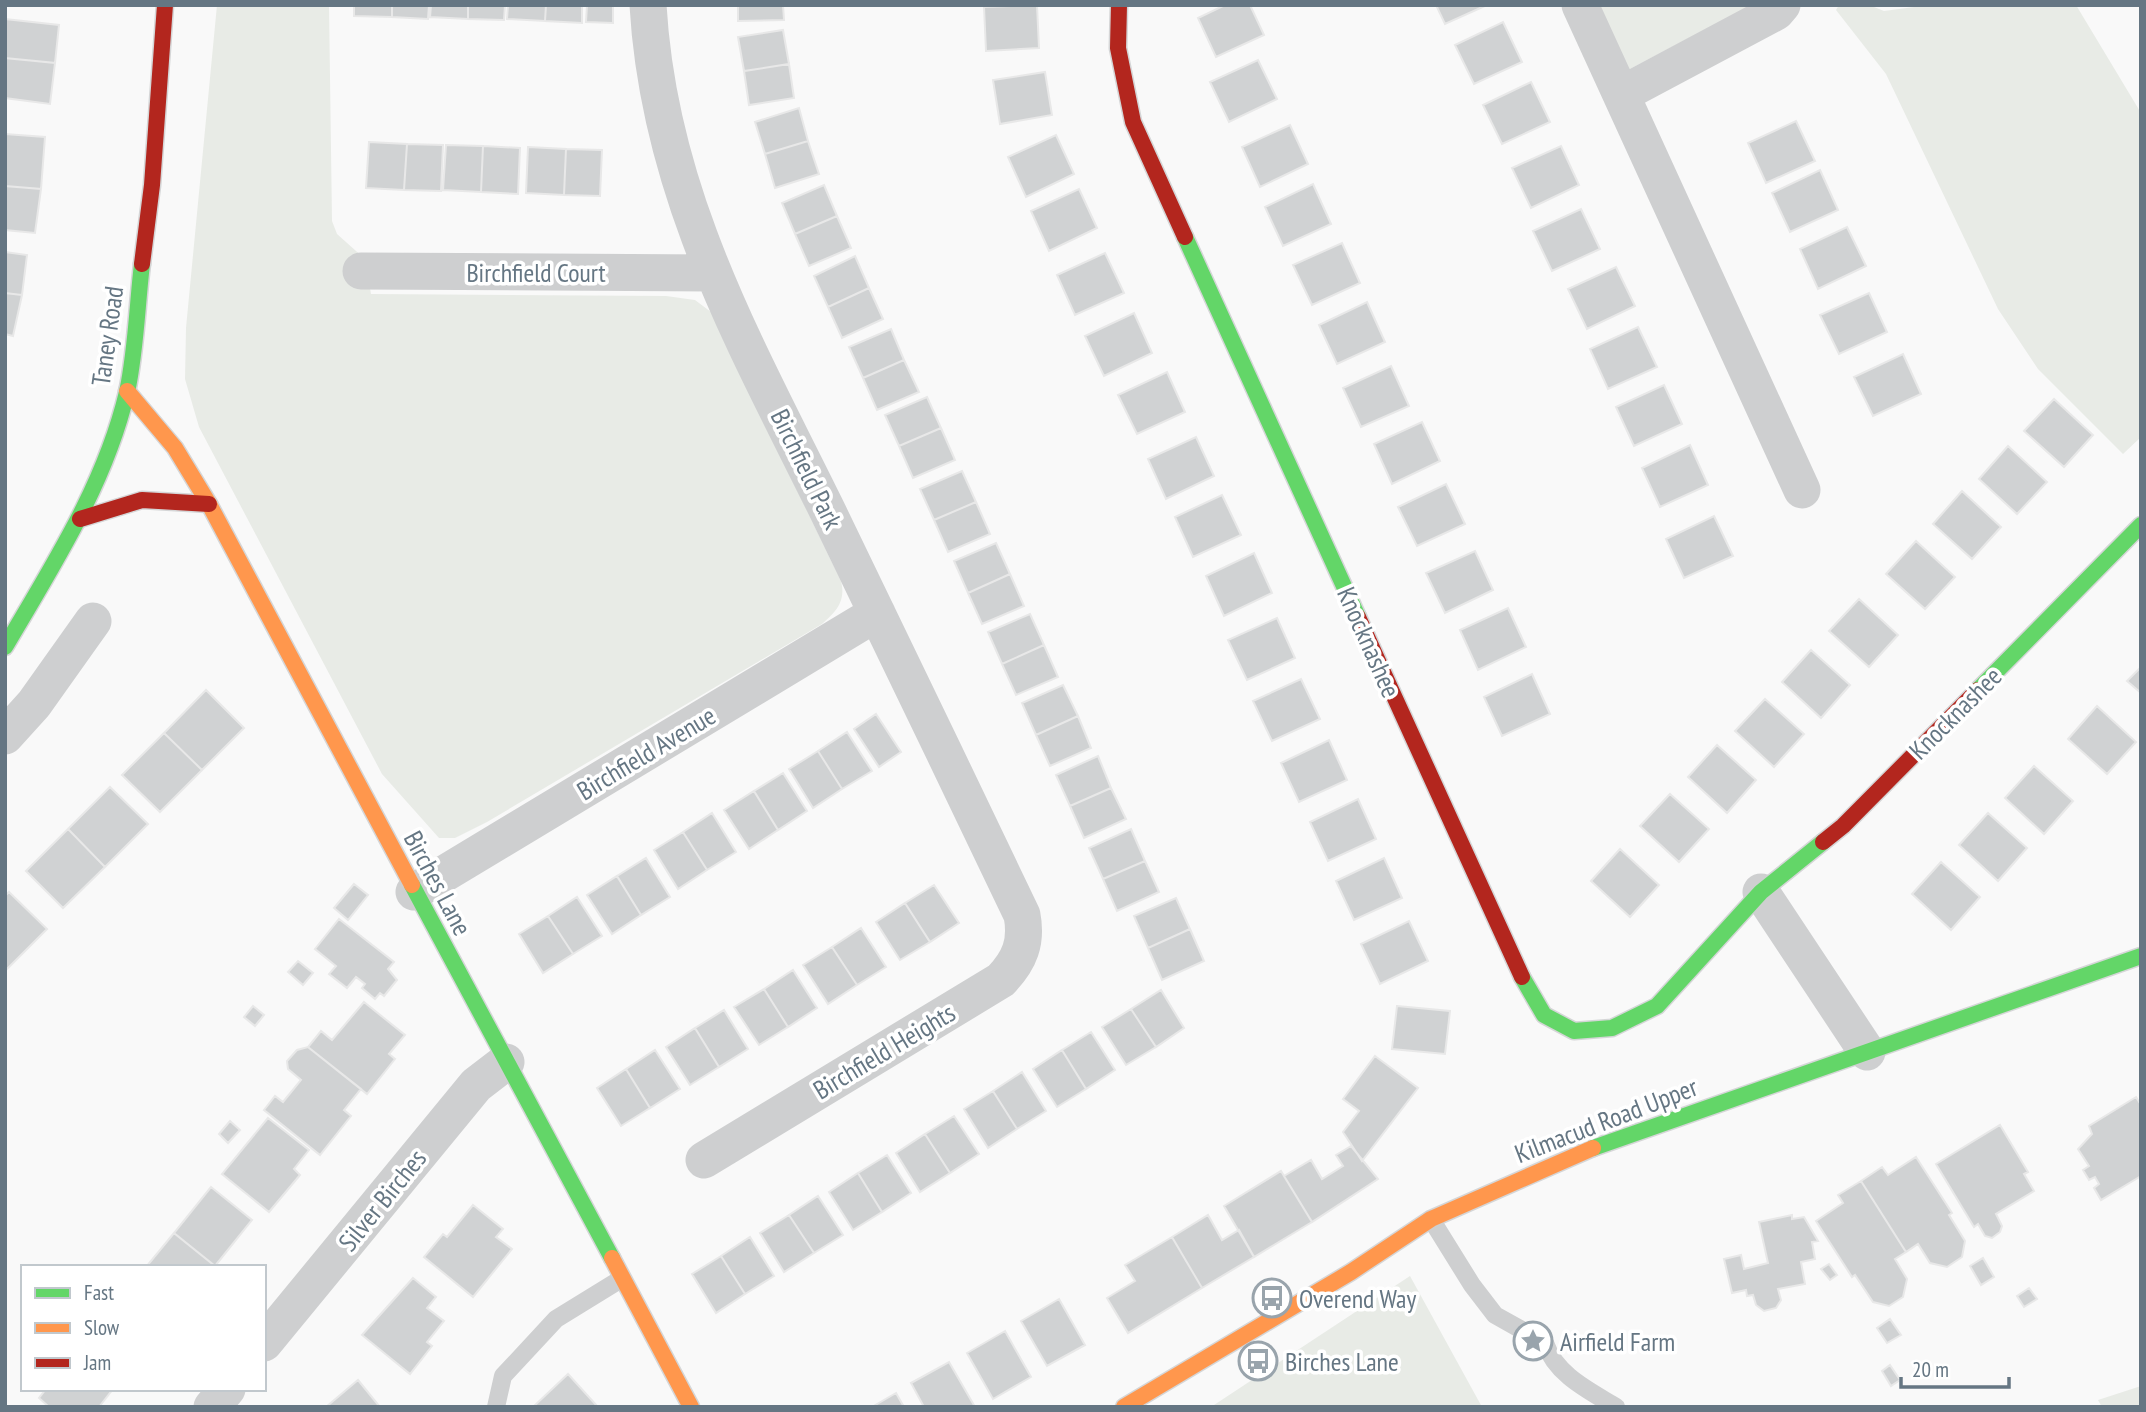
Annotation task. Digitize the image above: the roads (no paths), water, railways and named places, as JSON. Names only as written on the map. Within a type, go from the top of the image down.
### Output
[{"type":"street","name":"Taney Road","points":[[5,647],[80,519],[104,464],[127,391],[152,185],[165,5]]},
{"type":"street","name":"Birchfield Park","points":[[648,5],[651,54],[671,157],[711,273],[1021,915]]},
{"type":"street","name":"Knocknashee","points":[[1119,5],[1118,48],[1133,122],[1530,995],[1545,1015],[1574,1031],[1612,1028],[1657,1006],[1761,892],[1843,827],[2141,525]]},
{"type":"street","points":[[1580,5],[1802,490]]},
{"type":"street","points":[[1622,94],[1776,12],[1782,5]]},
{"type":"street","name":"Birchfield Court","points":[[361,271],[711,273]]},
{"type":"street","name":"Birches Lane","points":[[127,391],[175,449],[209,505],[691,1407]]},
{"type":"street","points":[[80,519],[142,500],[209,505]]},
{"type":"street","name":"Birchfield Avenue","points":[[414,892],[877,613]]},
{"type":"street","points":[[5,736],[34,704],[93,621]]},
{"type":"street","points":[[1761,892],[1867,1052]]},
{"type":"street","name":"Birchfield Heights","points":[[704,1160],[1001,980],[1020,953],[1026,934],[1021,915]]},
{"type":"street","name":"Kilmacud Road Upper","points":[[1124,1407],[1351,1272],[1431,1219],[1570,1156],[2141,956]]},
{"type":"street","name":"Silver Birches","points":[[266,1341],[476,1085],[506,1062]]},
{"type":"street","points":[[212,1407],[225,1391]]},
{"type":"lane","points":[[1431,1219],[1472,1285],[1495,1315],[1545,1343],[1551,1359],[1561,1370],[1616,1407]]},
{"type":"lane","points":[[496,1407],[503,1376],[556,1319],[621,1279]]},
{"type":"place","name":"Overend Way","points":[[1272,1298]]},
{"type":"place","name":"Airfield Farm","points":[[1533,1341]]},
{"type":"place","name":"Birches Lane","points":[[1258,1361]]}]
